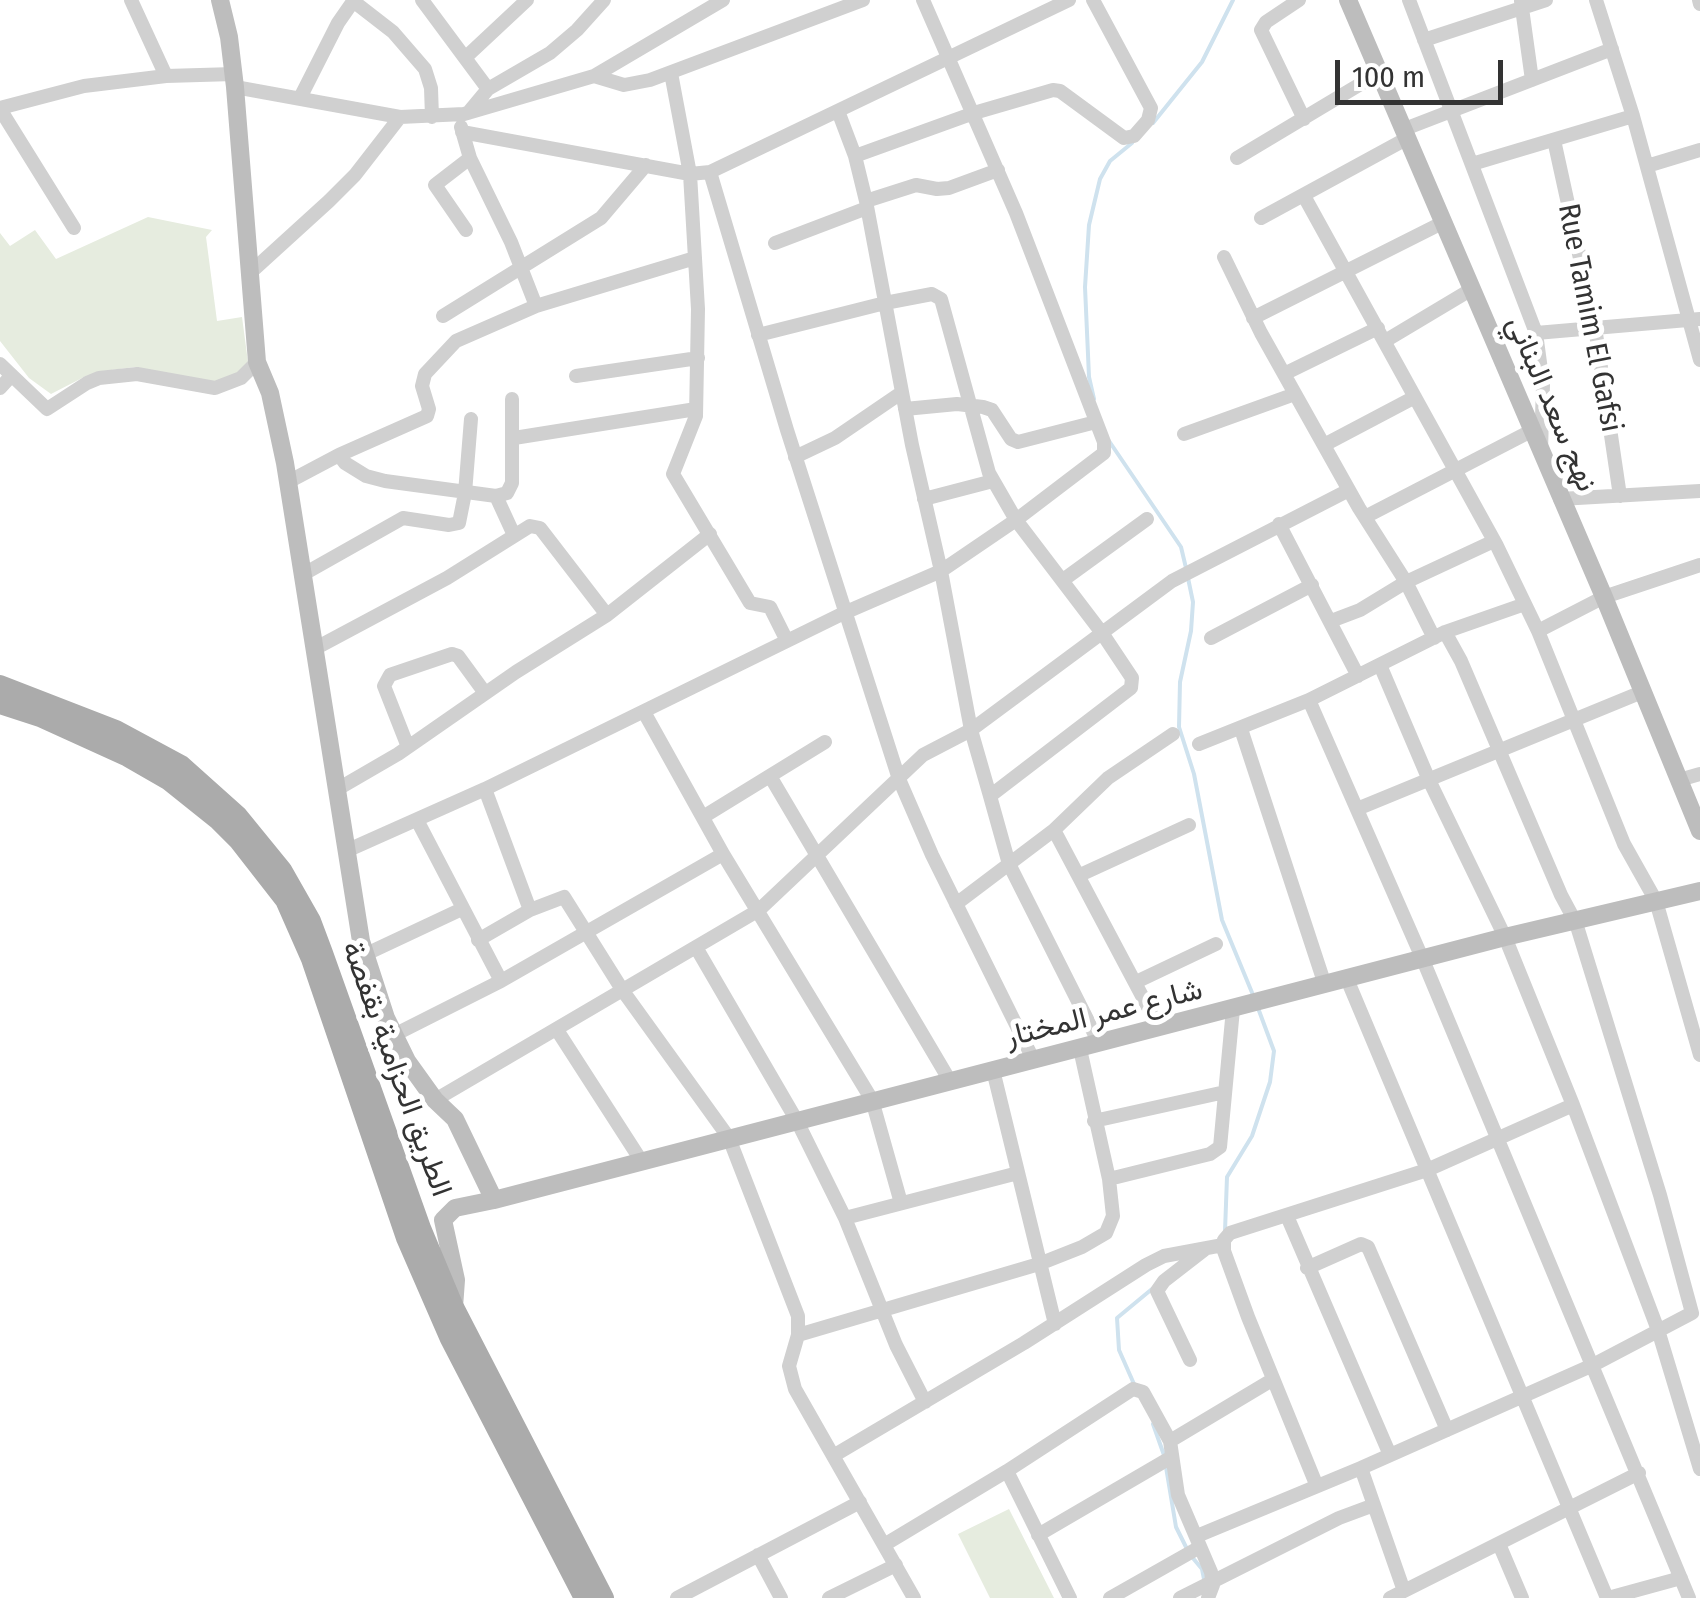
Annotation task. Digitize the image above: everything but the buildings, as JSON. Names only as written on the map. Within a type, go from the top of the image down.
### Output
[{"type":"main road","name":"الطريق الحزامية بقفصة","points":[[0,686],[116,730],[181,766],[211,789],[262,842],[296,892],[311,921],[454,1307],[604,1598]]},
{"type":"main road","name":"الطريق الحزامية بقفصة","points":[[0,704],[40,717],[128,756],[168,780],[218,820],[266,872],[285,900],[310,959],[413,1255],[450,1340],[584,1598]]},
{"type":"street","points":[[131,0],[166,76]]},
{"type":"street","points":[[220,0],[230,37],[235,80],[257,362],[270,393],[288,482],[364,954],[394,1034],[419,1080],[460,1129],[494,1200]]},
{"type":"street","points":[[300,98],[354,0],[393,32],[425,69],[431,88],[432,117]]},
{"type":"street","points":[[422,0],[488,89]]},
{"type":"street","points":[[466,57],[527,0]]},
{"type":"street","points":[[536,306],[470,158],[462,132],[463,114],[488,89],[550,53],[604,0]]},
{"type":"street","points":[[74,228],[0,109],[84,86],[166,76],[235,80],[300,98],[400,117],[463,114],[594,76],[722,0]]},
{"type":"street","points":[[594,76],[624,85],[671,74],[863,0]]},
{"type":"street","points":[[346,851],[485,788],[844,613],[941,571],[1101,457],[1104,442],[998,170],[923,0]]},
{"type":"street","points":[[462,132],[690,174],[710,172],[1069,0]]},
{"type":"street","points":[[855,156],[1046,90],[1060,90],[1124,138],[1134,136],[1148,120],[1151,108],[1094,0]]},
{"type":"street","points":[[1298,0],[1266,22],[1261,30],[1304,119]]},
{"type":"street","name":"نهج سعد البناني","points":[[1348,0],[1700,831]]},
{"type":"street","points":[[1408,0],[1536,333],[1542,385],[1541,451]]},
{"type":"street","points":[[1424,40],[1521,4],[1546,0]]},
{"type":"street","points":[[1596,0],[1694,319],[1700,360]]},
{"type":"street","points":[[1521,4],[1532,80]]},
{"type":"street","points":[[1261,218],[1451,112],[1612,49]]},
{"type":"street","points":[[1238,158],[1379,73]]},
{"type":"street","points":[[671,74],[690,174],[698,358],[694,424],[673,474],[750,603],[770,607],[787,641]]},
{"type":"street","points":[[838,110],[867,205],[901,393],[971,730],[1010,864],[1099,1043]]},
{"type":"street","points":[[1472,164],[1633,116]]},
{"type":"street","points":[[252,272],[330,202],[400,117]]},
{"type":"street","name":"Rue Tamim El Gafsi","points":[[1554,140],[1595,327],[1620,496]]},
{"type":"street","points":[[1647,166],[1700,150]]},
{"type":"street","points":[[466,230],[435,185],[470,158]]},
{"type":"street","points":[[443,316],[601,218],[646,166]]},
{"type":"street","points":[[776,243],[916,185],[942,190],[998,170]]},
{"type":"street","points":[[710,172],[795,456],[899,779],[1034,1061]]},
{"type":"street","points":[[1304,196],[1456,470],[1538,630],[1624,844],[1656,901],[1700,1055]]},
{"type":"street","points":[[1253,318],[1442,223]]},
{"type":"street","points":[[1110,1598],[1198,1542],[1316,1484],[1361,1468],[1593,1365],[1696,1312],[1576,922],[1560,895],[1462,661],[1439,635],[1349,490],[1253,318],[1224,257]]},
{"type":"street","points":[[288,482],[339,454],[427,416],[422,386],[425,374],[456,341],[536,306],[695,258]]},
{"type":"street","points":[[1284,374],[1382,335],[1472,290]]},
{"type":"street","points":[[758,336],[886,303],[932,294],[941,299],[980,449],[993,481],[1016,520],[1132,678],[1131,688],[990,796]]},
{"type":"street","points":[[1536,333],[1694,319]]},
{"type":"street","points":[[576,376],[698,358]]},
{"type":"street","points":[[0,364],[47,410],[86,382],[100,378],[137,374],[215,388],[241,378],[257,362]]},
{"type":"street","points":[[0,388],[11,376]]},
{"type":"street","points":[[795,456],[835,438],[901,393]]},
{"type":"street","points":[[1184,434],[1294,394]]},
{"type":"street","points":[[1324,446],[1416,397]]},
{"type":"street","points":[[339,454],[345,463],[366,476],[496,496],[511,488],[512,399]]},
{"type":"street","points":[[905,410],[971,405],[992,410],[1011,439],[1018,442],[1096,422]]},
{"type":"street","points":[[514,438],[696,409]]},
{"type":"street","points":[[302,576],[402,518],[456,525],[465,494],[471,420]]},
{"type":"street","points":[[1366,517],[1533,430]]},
{"type":"street","points":[[924,499],[993,481]]},
{"type":"street","points":[[435,1100],[758,910],[922,755],[971,730],[1172,581],[1349,490]]},
{"type":"street","points":[[496,496],[514,533]]},
{"type":"street","points":[[1560,499],[1699,496]]},
{"type":"street","points":[[1063,580],[1147,520]]},
{"type":"street","points":[[1278,524],[1358,676]]},
{"type":"street","points":[[316,648],[447,578],[530,526],[540,528],[607,615]]},
{"type":"street","points":[[336,790],[607,615],[710,534]]},
{"type":"street","points":[[1331,621],[1494,541]]},
{"type":"street","points":[[1538,630],[1604,597],[1700,566]]},
{"type":"street","points":[[1211,638],[1312,585]]},
{"type":"street","points":[[1199,744],[1309,700],[1439,635],[1525,604]]},
{"type":"street","points":[[408,747],[384,686],[390,675],[452,654],[458,656],[486,694]]},
{"type":"street","points":[[1380,666],[1429,780],[1505,937],[1574,1105],[1658,1330],[1700,1470]]},
{"type":"street","points":[[1357,809],[1642,692]]},
{"type":"street","points":[[1309,700],[1423,960],[1689,1598]]},
{"type":"street","points":[[644,712],[723,854],[872,1100],[902,1203]]},
{"type":"street","points":[[1241,729],[1325,985]]},
{"type":"street","points":[[956,904],[1054,830],[1108,778],[1173,734]]},
{"type":"street","points":[[703,817],[825,742]]},
{"type":"street","points":[[1679,780],[1700,774]]},
{"type":"street","points":[[770,776],[950,1081]]},
{"type":"street","points":[[485,788],[530,910]]},
{"type":"street","points":[[417,820],[501,981]]},
{"type":"street","points":[[1080,874],[1189,826]]},
{"type":"street","points":[[1054,830],[1159,1028]]},
{"type":"street","points":[[394,1034],[501,981],[723,854]]},
{"type":"street","name":"شارع عمر المختار","points":[[454,1307],[456,1280],[443,1220],[454,1208],[1505,937],[1700,891]]},
{"type":"street","points":[[478,940],[563,896],[623,991],[729,1138],[794,1306],[798,1335],[790,1355],[790,1379],[914,1598]]},
{"type":"street","points":[[364,954],[462,909]]},
{"type":"street","points":[[1136,982],[1216,944]]},
{"type":"street","points":[[697,948],[797,1120],[845,1218],[924,1402]]},
{"type":"street","points":[[1347,980],[1608,1598],[1681,1578]]},
{"type":"street","points":[[1110,1179],[1216,1151],[1222,1143],[1225,1092],[1250,1005]]},
{"type":"street","points":[[557,1030],[642,1162]]},
{"type":"street","points":[[798,1335],[1039,1264],[1082,1247],[1110,1228],[1110,1179],[1080,1048]]},
{"type":"street","points":[[994,1070],[1055,1324]]},
{"type":"street","points":[[1094,1120],[1225,1092]]},
{"type":"street","points":[[1316,1484],[1272,1380],[1223,1246],[1230,1233],[1426,1170],[1574,1105]]},
{"type":"street","points":[[845,1218],[1018,1173]]},
{"type":"street","points":[[1286,1216],[1390,1455]]},
{"type":"street","points":[[1308,1268],[1361,1244],[1368,1248],[1447,1430]]},
{"type":"street","points":[[834,1456],[1164,1256],[1223,1246]]},
{"type":"street","points":[[1190,1360],[1158,1291],[1164,1281],[1205,1250]]},
{"type":"street","points":[[1170,1441],[1272,1380]]},
{"type":"street","points":[[884,1545],[1133,1389],[1143,1392],[1170,1441],[1178,1494],[1211,1588],[1224,1598]]},
{"type":"street","points":[[1038,1536],[1170,1458]]},
{"type":"street","points":[[1361,1468],[1397,1594],[1638,1473]]},
{"type":"street","points":[[1006,1471],[1070,1598]]},
{"type":"street","points":[[677,1598],[860,1502]]},
{"type":"street","points":[[1180,1598],[1211,1588],[1339,1518],[1374,1505]]},
{"type":"street","points":[[1499,1544],[1522,1598]]},
{"type":"street","points":[[758,1555],[781,1598]]},
{"type":"street","points":[[829,1598],[896,1565]]},
{"type":"shaded area","points":[[148,217],[212,230],[206,237],[217,321],[242,317],[248,362],[239,373],[213,382],[135,367],[86,376],[51,394],[29,378],[0,341],[0,233],[10,246],[35,230],[56,259]]},
{"type":"shaded area","points":[[1009,1509],[1054,1598],[990,1598],[958,1534]]},
{"type":"waterway","points":[[1153,123],[1202,62],[1233,0]]},
{"type":"waterway","points":[[1094,399],[1089,377],[1085,287],[1089,225],[1100,179],[1110,161],[1132,143]]},
{"type":"waterway","points":[[1109,441],[1181,547],[1186,568]]},
{"type":"waterway","points":[[1188,578],[1193,602],[1180,682],[1179,727],[1194,774],[1222,920],[1253,995]]},
{"type":"waterway","points":[[1225,1231],[1227,1177],[1252,1136],[1270,1082],[1274,1051],[1258,1008]]},
{"type":"waterway","points":[[1134,1384],[1119,1350],[1117,1318],[1152,1289]]},
{"type":"waterway","points":[[1153,1424],[1165,1458]]},
{"type":"waterway","points":[[1166,1467],[1176,1527],[1187,1549]]},
{"type":"waterway","points":[[1192,1557],[1202,1569],[1204,1579]]}]
